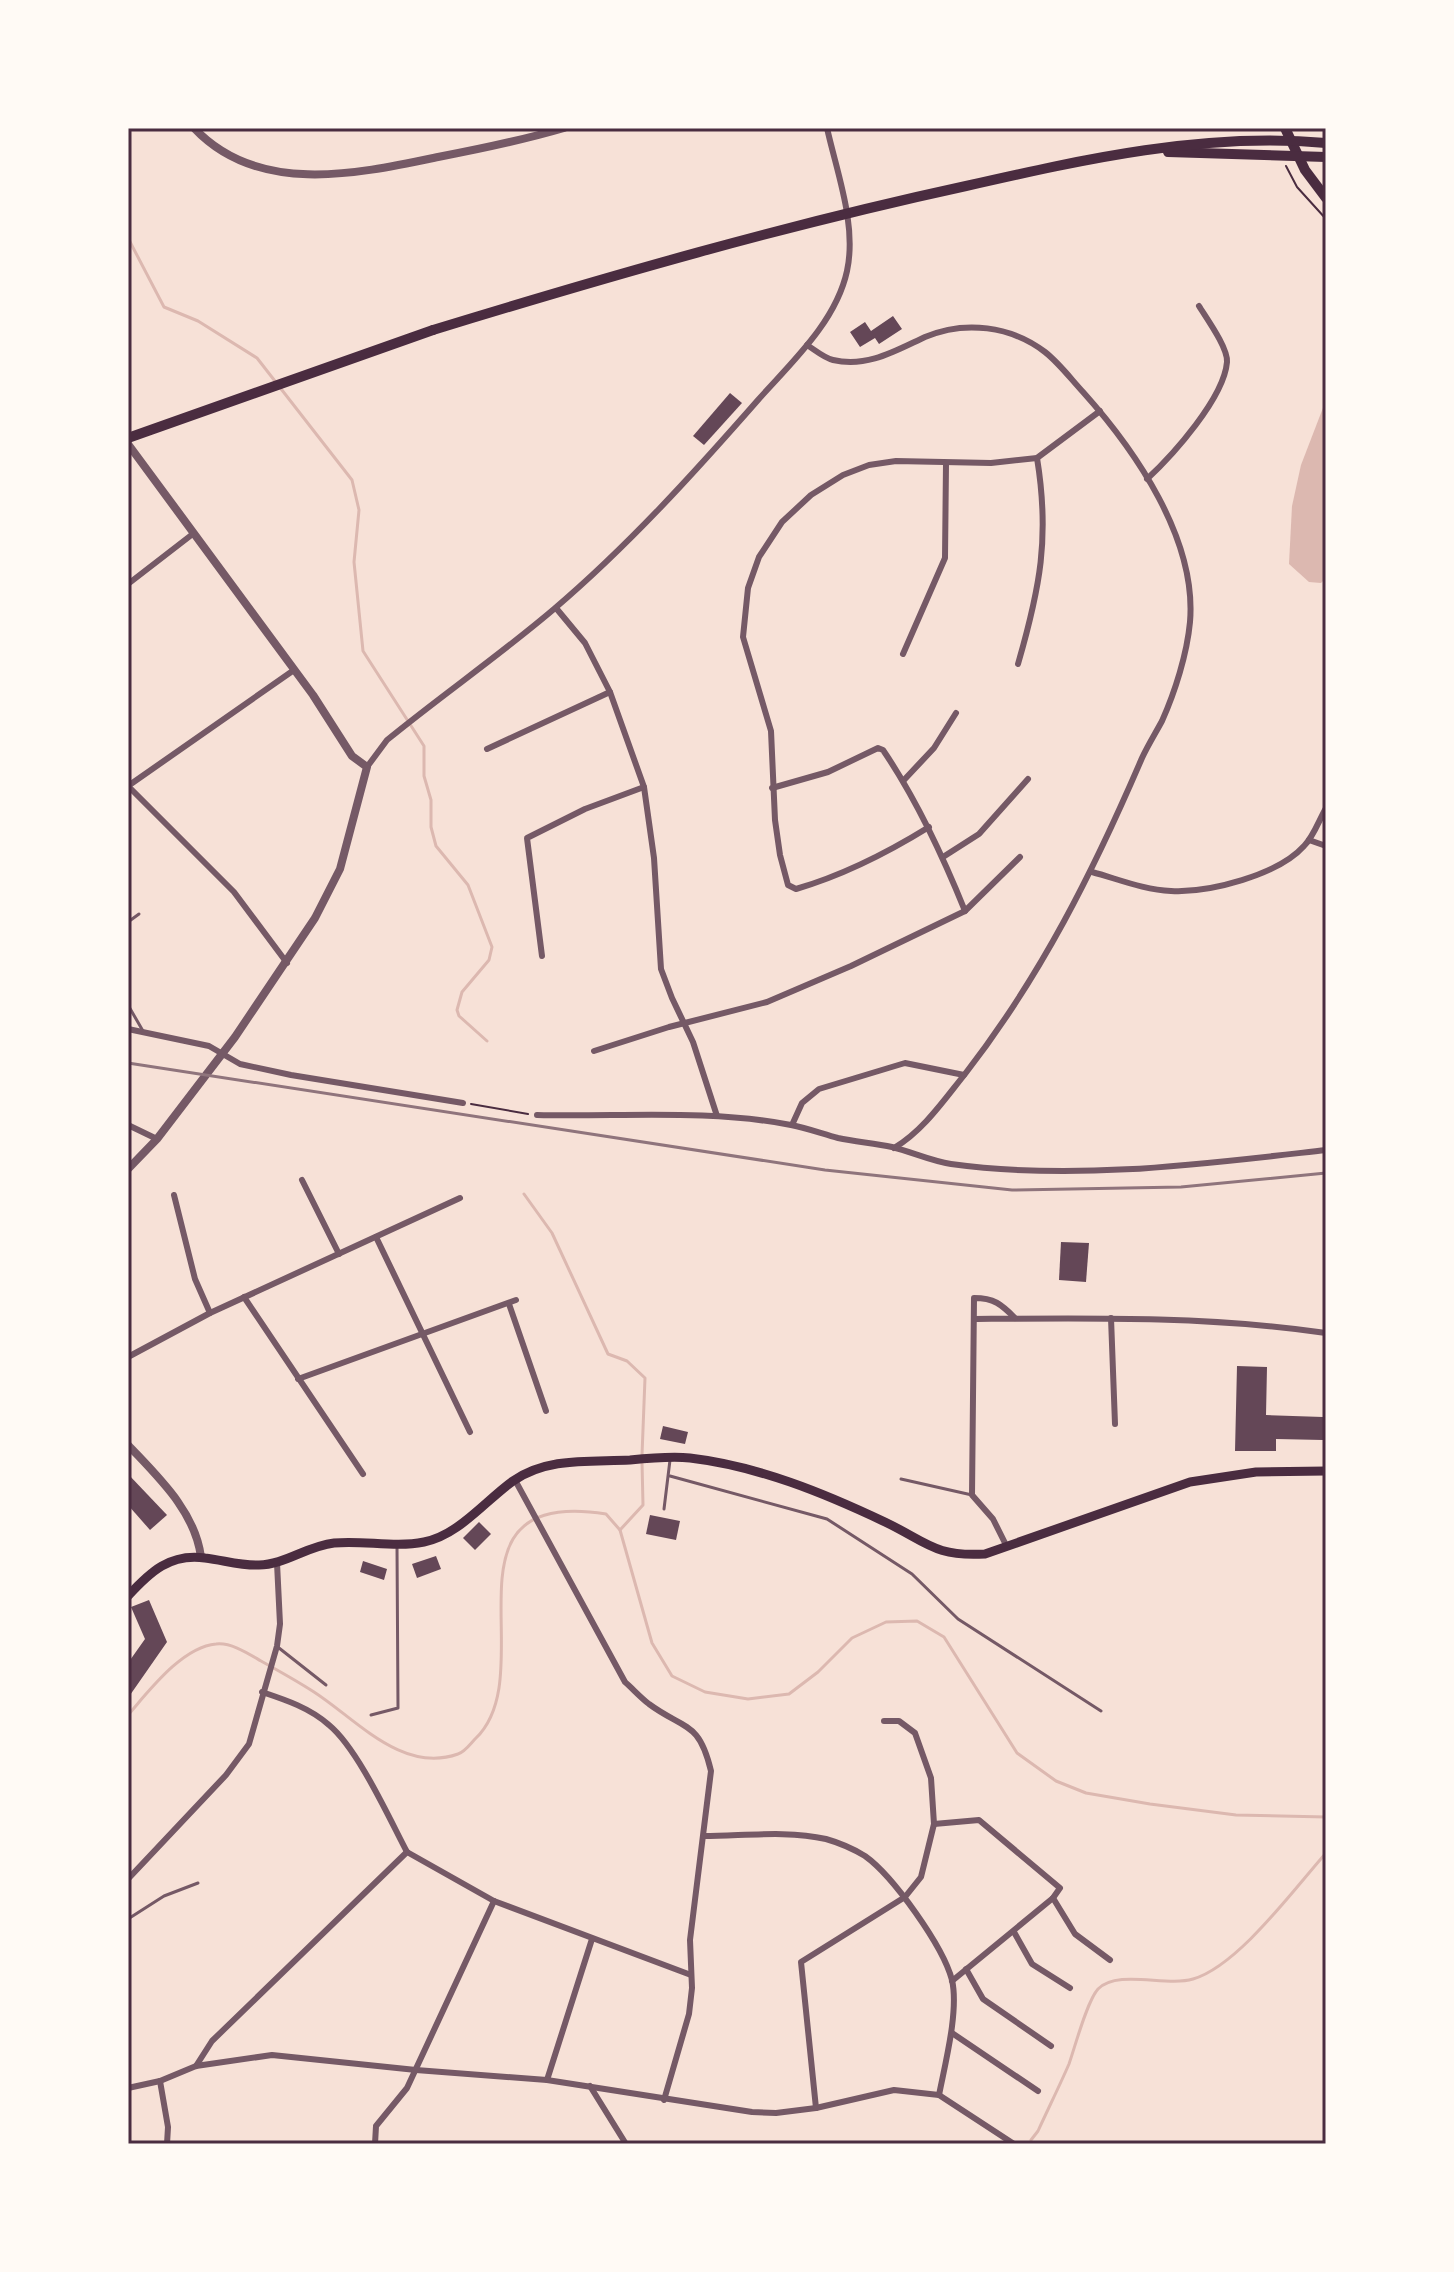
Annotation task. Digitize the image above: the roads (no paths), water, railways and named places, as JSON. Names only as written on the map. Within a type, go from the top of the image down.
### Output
[{"type":"main road","points":[[1285,128],[1305,170],[1326,198]]},
{"type":"main road","points":[[128,441],[323,367],[433,330],[584,284],[864,208],[1134,151],[1220,140],[1322,142]]},
{"type":"main road","points":[[1134,151],[1323,157]]},
{"type":"main road","points":[[128,1596],[151,1571],[175,1560],[201,1557],[261,1565],[277,1563],[309,1548],[337,1543],[397,1546],[428,1542],[460,1525],[543,1467],[568,1462],[670,1457],[739,1467],[793,1484],[887,1523],[924,1545],[959,1556],[985,1554],[1007,1547],[1190,1482],[1256,1472],[1326,1471]]},
{"type":"street","points":[[194,128],[216,148],[256,167],[315,176],[361,172],[429,159],[564,128]]},
{"type":"street","points":[[128,1169],[157,1139],[222,1053],[287,963],[315,918],[340,869],[367,767],[387,740],[556,608],[696,471],[807,345],[834,306],[847,272],[850,238],[827,128]]},
{"type":"street","points":[[1147,479],[1173,455],[1214,396],[1224,373],[1227,360],[1225,350],[1199,306]]},
{"type":"street","points":[[807,345],[832,360],[864,362],[897,352],[927,336],[954,328],[981,327],[1002,331],[1046,352],[1100,411],[1147,479],[1161,503],[1184,560],[1190,621],[1178,677],[1092,872],[1037,972],[995,1035],[908,1140],[894,1148]]},
{"type":"street","points":[[929,827],[893,850],[855,868],[796,889],[788,885],[780,855],[772,788],[771,731],[743,637],[748,588],[759,557],[782,522],[811,495],[843,475],[869,465],[896,461],[946,464],[1037,458],[1100,411]]},
{"type":"street","points":[[128,441],[294,670],[352,756],[367,767]]},
{"type":"street","points":[[1018,664],[1036,603],[1043,551],[1044,500],[1037,458]]},
{"type":"street","points":[[903,654],[945,558],[946,464]]},
{"type":"street","points":[[128,584],[194,533]]},
{"type":"street","points":[[556,608],[585,643],[610,692],[644,787],[654,858],[661,969],[693,1042],[717,1116]]},
{"type":"street","points":[[287,963],[234,892],[128,786],[294,670]]},
{"type":"street","points":[[487,749],[610,692]]},
{"type":"street","points":[[904,780],[934,748],[956,713]]},
{"type":"street","points":[[772,788],[828,772],[878,748],[883,750],[904,780],[929,827],[965,911]]},
{"type":"street","points":[[943,857],[979,834],[1028,779]]},
{"type":"street","points":[[542,956],[527,838],[585,809],[644,787]]},
{"type":"street","points":[[1092,872],[1138,886],[1172,891],[1242,881],[1304,847],[1326,808]]},
{"type":"street","points":[[1309,840],[1326,846]]},
{"type":"street","points":[[594,1051],[767,1002],[851,966],[965,911],[1020,857]]},
{"type":"street","points":[[128,1029],[209,1046],[240,1064],[463,1103]]},
{"type":"street","points":[[792,1125],[802,1103],[819,1089],[891,1067],[905,1063],[964,1075]]},
{"type":"street","points":[[537,1115],[717,1116],[792,1125],[838,1138],[894,1148],[948,1164],[1007,1169],[1114,1170],[1326,1150]]},
{"type":"street","points":[[128,1125],[157,1139]]},
{"type":"street","points":[[302,1180],[339,1254]]},
{"type":"street","points":[[174,1195],[195,1279],[210,1313]]},
{"type":"street","points":[[128,1357],[210,1313],[460,1198]]},
{"type":"street","points":[[376,1237],[470,1432]]},
{"type":"street","points":[[244,1297],[363,1474]]},
{"type":"street","points":[[1007,1547],[993,1519],[972,1495],[974,1298],[999,1302],[1016,1318]]},
{"type":"street","points":[[298,1379],[513,1302],[546,1411]]},
{"type":"street","points":[[1111,1318],[1115,1424]]},
{"type":"street","points":[[974,1319],[1111,1318],[1279,1326],[1326,1333]]},
{"type":"street","points":[[128,1445],[161,1480],[187,1515],[199,1537],[201,1557]]},
{"type":"street","points":[[518,1484],[625,1682],[649,1704],[688,1726],[705,1747],[711,1771],[690,1940],[689,2014],[664,2100]]},
{"type":"street","points":[[128,1879],[234,1766],[249,1744],[277,1646],[280,1624],[275,1575],[277,1563]]},
{"type":"street","points":[[262,1692],[295,1703],[330,1726],[365,1776],[407,1852],[494,1901],[691,1975]]},
{"type":"street","points":[[816,2108],[801,1962],[905,1897],[921,1877],[934,1824],[931,1778],[915,1733],[899,1721],[884,1721]]},
{"type":"street","points":[[934,1824],[979,1820],[1060,1888],[1014,1932],[952,1981]]},
{"type":"street","points":[[704,1836],[805,1835],[824,1839],[847,1846],[868,1858],[905,1897],[932,1939],[952,1981],[952,2033],[939,2095]]},
{"type":"street","points":[[196,2066],[212,2041],[407,1852]]},
{"type":"street","points":[[1053,1898],[1075,1934],[1110,1960]]},
{"type":"street","points":[[375,2144],[376,2126],[407,2088],[494,1901]]},
{"type":"street","points":[[1014,1932],[1032,1964],[1070,1988]]},
{"type":"street","points":[[547,2080],[592,1939]]},
{"type":"street","points":[[966,1969],[983,1999],[1051,2046]]},
{"type":"street","points":[[952,2033],[1038,2091]]},
{"type":"street","points":[[128,2088],[160,2081],[196,2066],[272,2055],[547,2080],[752,2112],[776,2113],[816,2108],[894,2090],[939,2095],[1014,2144]]},
{"type":"street","points":[[160,2081],[168,2127],[167,2144]]},
{"type":"street","points":[[590,2086],[626,2144]]},
{"type":"lane","points":[[128,922],[139,914]]},
{"type":"lane","points":[[128,1005],[143,1031]]},
{"type":"lane","points":[[664,1509],[670,1457]]},
{"type":"lane","points":[[670,1476],[827,1519],[912,1574],[958,1619],[1101,1711]]},
{"type":"lane","points":[[901,1479],[972,1495]]},
{"type":"lane","points":[[371,1715],[398,1708],[397,1546]]},
{"type":"lane","points":[[277,1646],[326,1685]]},
{"type":"lane","points":[[128,1919],[164,1896],[198,1883]]},
{"type":"waterway","points":[[128,128],[128,136]]},
{"type":"waterway","points":[[128,238],[164,307],[198,321],[257,358],[352,480],[359,510],[354,562],[363,651],[424,746],[424,776],[431,800],[431,827],[436,846],[468,885],[492,947],[489,960],[462,992],[457,1010],[459,1016],[487,1041]]},
{"type":"waterway","points":[[524,1194],[552,1233],[608,1354],[627,1361],[645,1378],[642,1455]]},
{"type":"waterway","points":[[620,1530],[643,1505],[642,1462]]},
{"type":"waterway","points":[[128,1715],[179,1661],[203,1647],[222,1644],[245,1652],[301,1684],[363,1729],[399,1750],[418,1757],[437,1758],[461,1753],[476,1738],[494,1708],[501,1671],[501,1591],[506,1555],[522,1528],[553,1513],[606,1514],[620,1530],[652,1643],[672,1676],[705,1692],[748,1699],[789,1694],[818,1672],[852,1638],[886,1622],[917,1621],[944,1637],[1017,1753],[1056,1781],[1086,1793],[1150,1804],[1236,1815],[1326,1817]]},
{"type":"waterway","points":[[1031,2140],[1069,2064],[1098,1989],[1117,1980],[1182,1981],[1210,1971],[1228,1959],[1264,1925],[1326,1853]]},
{"type":"railway","points":[[128,1063],[825,1170],[1012,1190],[1181,1187],[1326,1173]]}]
